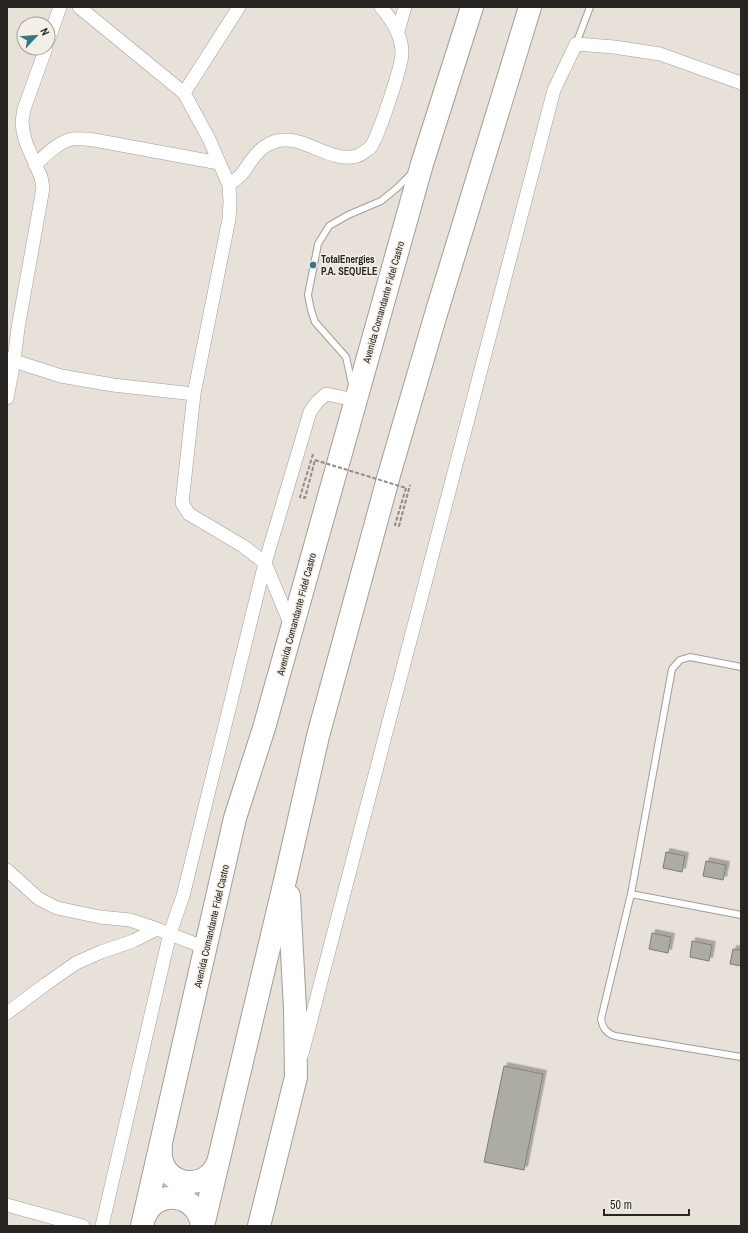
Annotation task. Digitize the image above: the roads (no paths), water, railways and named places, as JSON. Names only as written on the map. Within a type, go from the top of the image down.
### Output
[{"type":"highway","name":"Avenida Comandante Fidel Castro","points":[[143,1223],[235,818],[264,728],[422,164],[472,7]]},
{"type":"highway","points":[[202,1226],[318,736],[389,475],[475,183],[530,7]]},
{"type":"highway","points":[[259,1226],[296,1077],[287,872]]},
{"type":"highway","points":[[161,1144],[160,1154],[164,1168],[171,1176],[183,1182],[197,1181],[206,1178],[216,1167],[219,1158]]},
{"type":"highway","points":[[143,1223],[148,1210],[155,1203],[164,1199],[174,1198],[184,1200],[193,1206],[199,1214],[202,1226]]},
{"type":"street","points":[[56,18],[60,7]]},
{"type":"street","points":[[78,7],[184,92],[209,139],[229,185],[229,220],[194,394],[182,502],[189,514],[243,546],[265,562],[292,628]]},
{"type":"street","points":[[184,92],[239,7]]},
{"type":"street","points":[[229,185],[240,176],[252,158],[264,146],[277,141],[295,140],[345,157],[358,156],[370,148],[383,119],[402,54],[398,31],[388,15],[380,7]]},
{"type":"street","points":[[398,31],[405,7]]},
{"type":"street","points":[[296,1077],[554,90],[576,44],[660,54],[741,83]]},
{"type":"street","points":[[7,398],[11,360],[43,188],[41,177],[26,144],[22,121],[24,109],[43,56]]},
{"type":"street","points":[[35,165],[62,143],[71,139],[94,140],[219,163]]},
{"type":"street","points":[[11,360],[61,376],[120,386],[194,394]]},
{"type":"street","points":[[102,1226],[170,933],[183,896],[265,562],[310,412],[317,402],[326,394],[355,400]]},
{"type":"street","points":[[7,870],[39,899],[57,908],[100,917],[130,920],[170,933],[206,948]]},
{"type":"street","points":[[7,1013],[76,963],[101,952],[133,941],[157,929]]},
{"type":"street","points":[[7,1205],[83,1226]]},
{"type":"lane","points":[[576,44],[590,7]]},
{"type":"lane","points":[[355,400],[346,357],[315,322],[311,310],[308,295],[318,244],[329,226],[348,215],[381,201],[422,164]]},
{"type":"lane","points":[[741,667],[690,657],[680,660],[672,669],[631,894],[601,1019],[605,1030],[615,1036],[741,1057]]},
{"type":"lane","points":[[631,894],[741,915]]},
{"type":"place","name":"TotalEnergies P.A. SEQUELE","points":[[313,265]]}]
